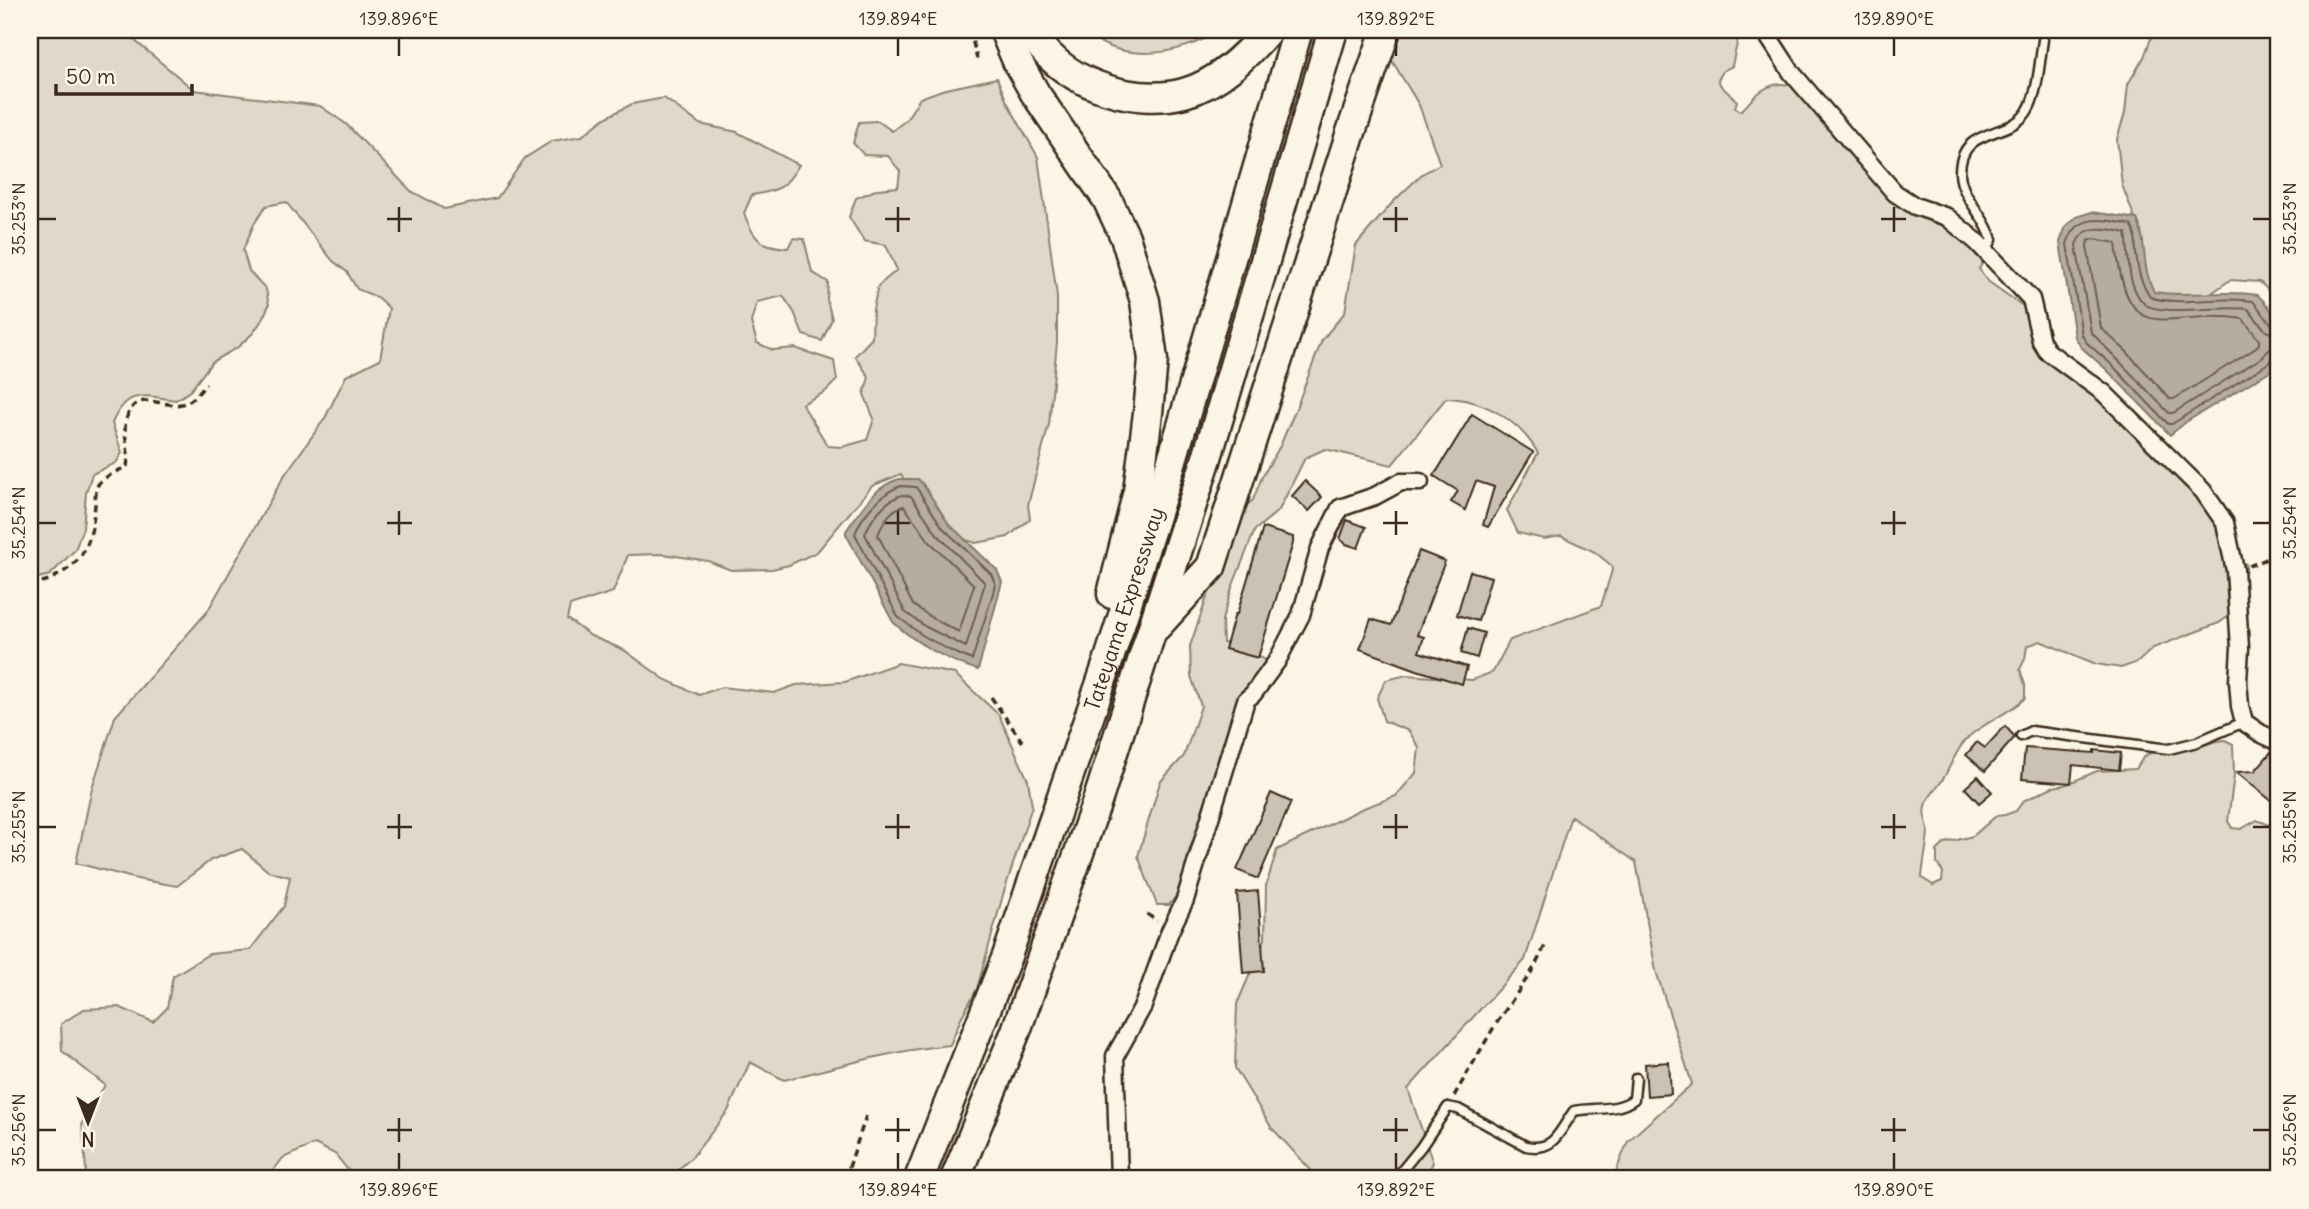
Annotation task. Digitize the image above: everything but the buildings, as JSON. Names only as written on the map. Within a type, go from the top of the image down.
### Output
[{"type":"highway","points":[[1004,30],[1035,93],[1107,199],[1125,237],[1145,301],[1153,360],[1138,491],[1052,827]]},
{"type":"highway","points":[[1031,30],[1051,58],[1072,75],[1100,88],[1129,95],[1158,96],[1184,93],[1209,83],[1251,50],[1268,30]]},
{"type":"highway","name":"Tateyama Expressway","points":[[919,1179],[1007,956],[1163,494],[1298,30]]},
{"type":"highway","name":"Tateyama Expressway","points":[[955,1179],[1016,1031],[1099,796],[1210,448],[1333,30]]},
{"type":"highway","points":[[1152,632],[1210,567],[1351,132],[1387,30]]},
{"type":"street","points":[[1767,31],[1792,73],[1895,193],[1915,206],[1947,217],[1985,251],[2031,299],[2041,341],[2047,351],[2104,393],[2203,491],[2225,523],[2235,570],[2240,648],[2238,681],[2244,722],[2279,742]]},
{"type":"street","points":[[1119,1179],[1115,1056],[1143,1006],[1170,931],[1185,900],[1246,700],[1277,661],[1301,615],[1320,548],[1340,508],[1375,496],[1401,482],[1420,482]]},
{"type":"lane","points":[[1985,251],[1992,240],[1989,227],[1962,185],[1960,173],[1963,156],[1971,142],[1985,134],[2015,124],[2029,108],[2043,40]]},
{"type":"lane","points":[[2021,736],[2031,732],[2169,749],[2197,742],[2244,722]]},
{"type":"lane","points":[[1395,1179],[1448,1107],[1458,1109],[1526,1146],[1537,1148],[1547,1146],[1554,1140],[1574,1111],[1628,1104],[1634,1099],[1636,1078]]},
{"type":"path","points":[[970,30],[977,59]]},
{"type":"path","points":[[30,580],[37,583],[47,581],[71,568],[83,556],[93,530],[96,492],[100,482],[127,466],[130,454],[125,420],[130,408],[140,401],[153,400],[169,405],[184,404],[206,384]]},
{"type":"path","points":[[2235,570],[2279,554]]},
{"type":"path","points":[[991,696],[1024,744]]},
{"type":"path","points":[[1448,1107],[1480,1049],[1534,968],[1545,946]]},
{"type":"path","points":[[845,1179],[866,1116]]},
{"type":"shaded area","points":[[30,30],[122,30],[194,90],[320,106],[346,124],[411,191],[444,209],[497,198],[525,158],[552,141],[582,136],[605,118],[632,104],[664,98],[700,124],[737,132],[799,165],[790,179],[780,187],[752,195],[744,213],[751,230],[764,243],[788,248],[793,238],[804,239],[812,272],[828,282],[827,300],[832,319],[822,341],[803,335],[794,312],[783,296],[757,302],[751,322],[757,343],[773,350],[795,348],[834,361],[837,380],[825,392],[802,404],[828,446],[842,447],[867,440],[874,419],[864,394],[869,377],[855,356],[872,338],[873,309],[878,286],[897,270],[886,245],[864,241],[849,217],[856,198],[878,189],[898,187],[900,171],[888,156],[864,155],[853,143],[859,122],[878,121],[892,131],[906,120],[920,98],[942,90],[997,78],[1007,102],[1038,157],[1057,296],[1057,342],[1049,424],[1028,505],[1030,519],[1008,537],[976,543],[932,530],[901,474],[872,486],[817,552],[789,565],[772,569],[731,570],[708,561],[663,554],[628,555],[613,592],[570,606],[567,619],[591,636],[624,650],[664,679],[699,695],[722,687],[774,693],[796,685],[845,682],[898,663],[955,674],[999,715],[1028,780],[1032,806],[1003,895],[977,989],[950,1045],[887,1055],[784,1080],[750,1062],[728,1111],[693,1156],[668,1179],[355,1179],[335,1154],[315,1144],[283,1158],[267,1179],[84,1179],[86,1169],[82,1123],[105,1085],[62,1051],[61,1024],[84,1009],[119,1007],[153,1022],[167,1008],[173,976],[209,954],[250,950],[284,906],[290,877],[268,871],[242,849],[211,860],[177,886],[76,863],[92,788],[115,717],[207,612],[284,476],[325,418],[346,376],[380,359],[389,308],[377,297],[357,289],[347,272],[333,261],[286,202],[266,206],[254,224],[243,250],[249,271],[266,289],[269,305],[262,320],[238,347],[212,362],[190,391],[176,400],[145,396],[131,399],[124,404],[112,423],[122,453],[116,463],[92,474],[86,493],[83,528],[75,550],[50,575],[30,580]]},
{"type":"shaded area","points":[[1083,30],[1219,30],[1187,46],[1150,53],[1114,48]]},
{"type":"shaded area","points":[[1393,30],[1740,30],[1732,66],[1723,71],[1718,80],[1737,101],[1735,107],[1740,111],[1756,95],[1775,85],[1787,84],[1806,91],[1913,212],[1941,225],[1960,227],[1984,260],[1979,269],[1989,282],[2029,313],[2033,344],[2077,375],[2133,431],[2140,443],[2166,462],[2170,470],[2189,487],[2209,512],[2240,561],[2246,564],[2242,578],[2245,590],[2242,606],[2219,623],[2153,648],[2138,662],[2121,668],[2096,664],[2040,641],[2027,646],[2020,669],[2025,685],[2025,698],[1965,741],[1926,802],[1924,813],[1928,831],[1922,878],[1933,885],[1942,881],[1943,872],[1937,864],[1937,851],[1945,843],[1973,836],[1996,816],[2016,811],[2023,801],[2052,787],[2065,785],[2097,771],[2136,769],[2144,756],[2155,751],[2201,746],[2225,740],[2233,744],[2234,775],[2228,821],[2232,828],[2241,829],[2257,820],[2275,827],[2279,816],[2279,1179],[1613,1179],[1628,1141],[1692,1084],[1656,971],[1636,862],[1571,816],[1525,960],[1408,1089],[1433,1163],[1423,1179],[1319,1179],[1271,1127],[1235,1068],[1237,1004],[1265,939],[1266,886],[1277,850],[1361,809],[1396,796],[1416,773],[1419,748],[1409,731],[1384,721],[1377,698],[1386,680],[1407,675],[1472,680],[1493,672],[1510,640],[1601,606],[1613,567],[1595,552],[1561,536],[1544,539],[1518,533],[1507,510],[1538,453],[1511,421],[1474,402],[1446,398],[1392,465],[1325,449],[1305,458],[1279,510],[1255,530],[1233,585],[1222,620],[1223,643],[1251,649],[1266,661],[1190,848],[1179,892],[1169,905],[1157,905],[1138,856],[1160,782],[1184,756],[1201,706],[1191,676],[1190,646],[1236,514],[1253,500],[1262,477],[1280,446],[1322,340],[1345,312],[1356,245],[1393,202],[1422,174],[1440,164],[1419,105],[1388,54]]},
{"type":"shaded area","points":[[2154,30],[2279,30],[2279,301],[2260,282],[2230,280],[2198,303],[2145,293],[2134,216],[2122,185],[2117,139],[2125,113],[2128,84],[2144,57]]},
{"type":"water","points":[[2092,212],[2137,219],[2147,273],[2154,292],[2258,295],[2271,310],[2280,333],[2280,349],[2273,369],[2186,422],[2170,435],[2081,347],[2075,337],[2060,242],[2066,226],[2076,217]]},
{"type":"water","points":[[899,479],[918,479],[922,483],[949,524],[997,570],[1002,582],[978,670],[932,650],[893,622],[846,534],[875,493]]}]
